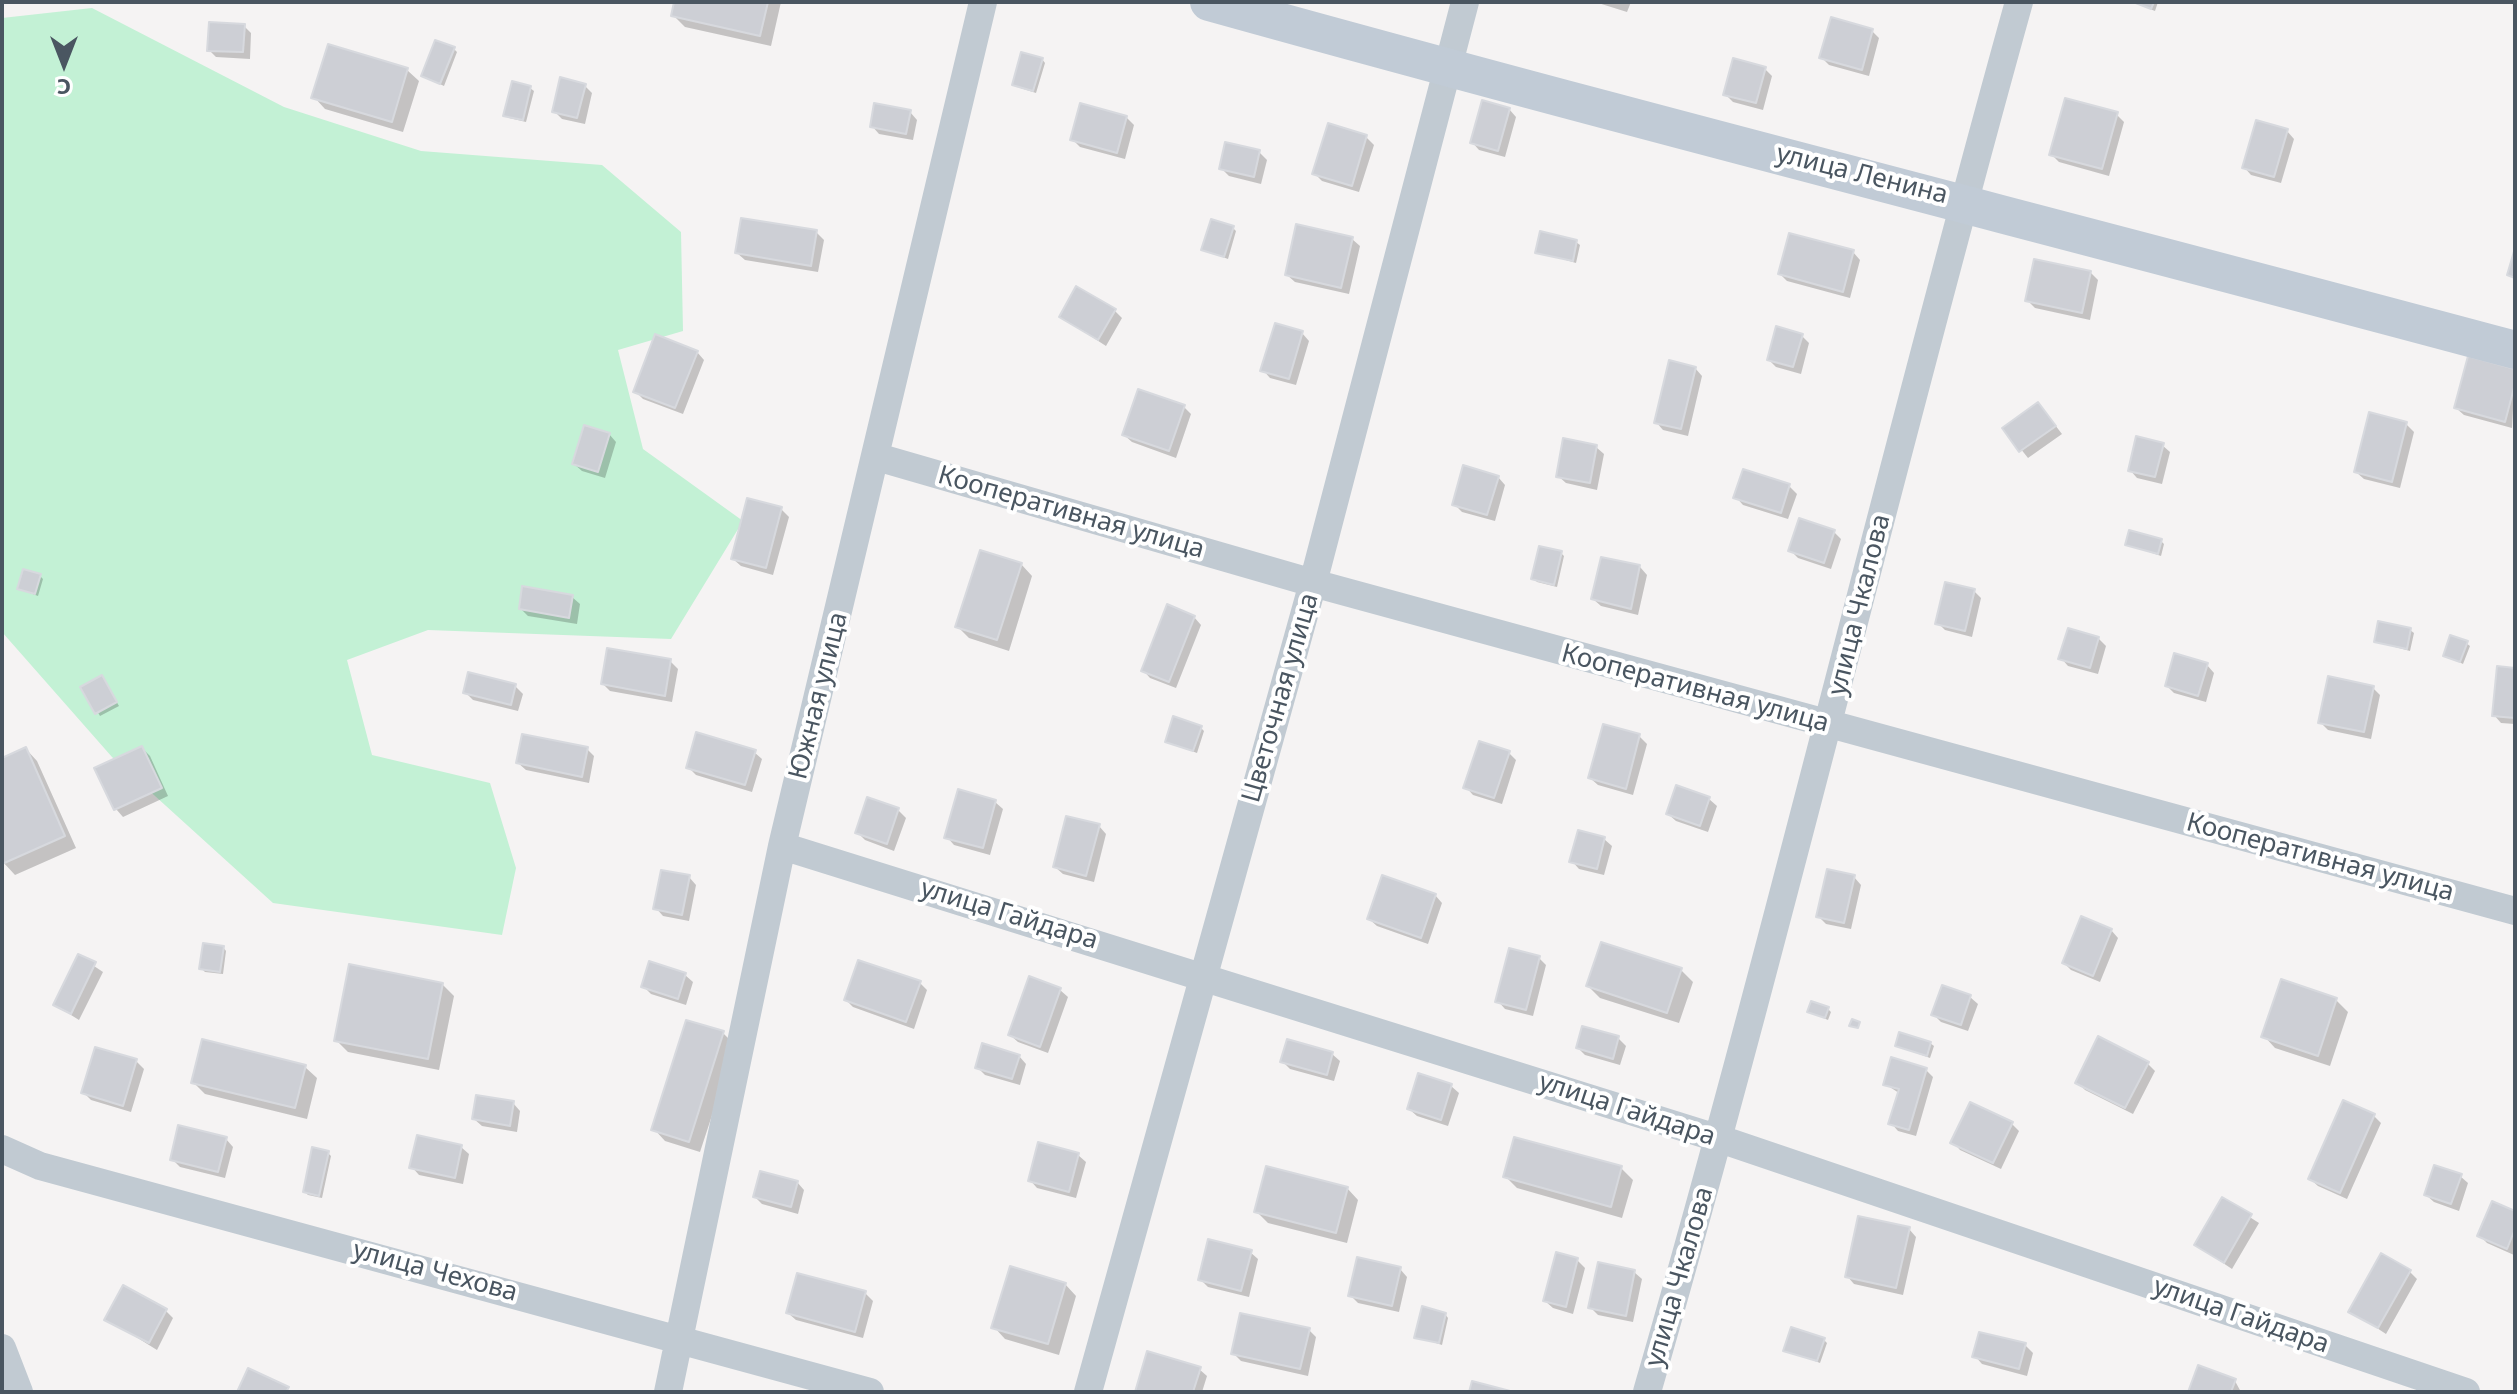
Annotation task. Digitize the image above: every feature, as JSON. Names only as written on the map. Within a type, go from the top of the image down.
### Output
[{"type":"street","name":"Южная улица","points":[[668,1392],[782,846],[983,2]]},
{"type":"street","name":"улица Ленина","points":[[1209,2],[1447,68],[1963,201],[2515,350]]},
{"type":"street","name":"Цветочная улица","points":[[1088,1392],[1313,583],[1465,2]]},
{"type":"street","name":"улица Чкалова","points":[[1647,1392],[1720,1139],[1963,201],[2019,2]]},
{"type":"street","name":"Кооперативная улица","points":[[877,457],[1313,583],[2515,911]]},
{"type":"street","name":"улица Гайдара","points":[[782,846],[1204,975],[1720,1139],[2466,1392]]},
{"type":"street","name":"улица Чехова","points":[[2,1149],[40,1166],[681,1338],[870,1392]]},
{"type":"street","points":[[2,1348],[19,1392]]},
{"type":"green space","points":[[92,8],[284,107],[421,151],[602,165],[681,232],[683,331],[618,350],[643,449],[743,521],[671,639],[428,630],[347,660],[372,755],[490,783],[516,868],[502,935],[273,903],[112,757],[2,632],[2,18]]},
{"type":"building","points":[[674,2],[768,2],[760,36],[671,16]]},
{"type":"building","points":[[2133,2],[2154,2],[2151,9]]},
{"type":"building","points":[[1831,17],[1873,29],[1862,70],[1819,58]]},
{"type":"building","points":[[209,22],[245,24],[243,52],[207,51]]},
{"type":"building","points":[[435,40],[455,47],[440,84],[421,76]]},
{"type":"building","points":[[328,44],[408,68],[392,122],[311,98]]},
{"type":"building","points":[[1021,52],[1043,58],[1033,91],[1012,85]]},
{"type":"building","points":[[1733,58],[1766,67],[1756,103],[1723,95]]},
{"type":"building","points":[[560,77],[586,84],[577,118],[552,112]]},
{"type":"building","points":[[512,81],[531,86],[523,120],[503,116]]},
{"type":"building","points":[[2065,98],[2118,112],[2102,169],[2049,155]]},
{"type":"building","points":[[1482,100],[1510,108],[1498,151],[1470,143]]},
{"type":"building","points":[[874,103],[911,110],[906,134],[870,127]]},
{"type":"building","points":[[1080,103],[1127,116],[1117,153],[1070,140]]},
{"type":"building","points":[[2256,120],[2288,129],[2274,177],[2242,168]]},
{"type":"building","points":[[1328,123],[1367,135],[1352,186],[1312,174]]},
{"type":"building","points":[[1225,142],[1260,150],[1254,177],[1219,169]]},
{"type":"building","points":[[741,218],[817,230],[811,266],[735,253]]},
{"type":"building","points":[[1211,219],[1234,226],[1224,257],[1201,250]]},
{"type":"building","points":[[1296,224],[1353,237],[1341,288],[1285,275]]},
{"type":"building","points":[[1540,231],[1577,240],[1573,261],[1535,253]]},
{"type":"building","points":[[1789,233],[1854,250],[1843,292],[1778,274]]},
{"type":"building","points":[[2515,248],[2515,278],[2507,275]]},
{"type":"building","points":[[2034,259],[2091,271],[2082,313],[2025,301]]},
{"type":"building","points":[[1076,286],[1116,309],[1098,340],[1059,317]]},
{"type":"building","points":[[1275,323],[1303,331],[1289,379],[1260,371]]},
{"type":"building","points":[[1776,326],[1803,334],[1793,367],[1767,360]]},
{"type":"building","points":[[655,334],[698,351],[675,408],[633,392]]},
{"type":"building","points":[[2468,356],[2515,369],[2515,384],[2505,422],[2454,408]]},
{"type":"building","points":[[1669,360],[1696,367],[1681,429],[1654,423]]},
{"type":"building","points":[[1138,389],[1185,405],[1169,451],[1122,435]]},
{"type":"building","points":[[2038,402],[2056,426],[2019,452],[2002,428]]},
{"type":"building","points":[[2369,412],[2407,422],[2392,482],[2354,472]]},
{"type":"building","points":[[584,425],[610,433],[598,472],[572,464]]},
{"type":"building","points":[[2136,436],[2164,443],[2155,477],[2128,471]]},
{"type":"building","points":[[1563,438],[1597,445],[1590,483],[1556,477]]},
{"type":"building","points":[[1463,465],[1499,476],[1487,515],[1452,505]]},
{"type":"building","points":[[1743,469],[1790,484],[1781,513],[1733,498]]},
{"type":"building","points":[[747,498],[782,507],[766,568],[731,559]]},
{"type":"building","points":[[1799,518],[1835,530],[1824,563],[1788,551]]},
{"type":"building","points":[[2129,530],[2162,539],[2158,554],[2125,545]]},
{"type":"building","points":[[1539,546],[1562,551],[1554,585],[1531,579]]},
{"type":"building","points":[[980,550],[1022,563],[997,640],[955,627]]},
{"type":"building","points":[[1601,557],[1640,565],[1631,609],[1591,599]]},
{"type":"building","points":[[23,569],[41,574],[35,594],[17,589]]},
{"type":"building","points":[[1945,582],[1975,589],[1965,631],[1935,624]]},
{"type":"building","points":[[522,586],[573,595],[569,618],[519,609]]},
{"type":"building","points":[[1167,604],[1195,616],[1169,682],[1141,671]]},
{"type":"building","points":[[2378,621],[2411,628],[2407,649],[2374,642]]},
{"type":"building","points":[[2068,628],[2099,637],[2090,668],[2058,659]]},
{"type":"building","points":[[2450,635],[2468,641],[2460,662],[2443,656]]},
{"type":"building","points":[[607,648],[671,659],[665,696],[601,684]]},
{"type":"building","points":[[2174,653],[2208,663],[2198,696],[2165,686]]},
{"type":"building","points":[[2497,666],[2515,668],[2515,718],[2492,716]]},
{"type":"building","points":[[468,672],[516,684],[511,705],[463,693]]},
{"type":"building","points":[[102,675],[117,702],[95,714],[80,687]]},
{"type":"building","points":[[2328,676],[2374,686],[2364,732],[2318,723]]},
{"type":"building","points":[[1173,716],[1202,726],[1193,751],[1165,742]]},
{"type":"building","points":[[1603,724],[1640,734],[1626,789],[1588,778]]},
{"type":"building","points":[[696,732],[756,750],[745,785],[686,768]]},
{"type":"building","points":[[522,734],[588,747],[582,777],[516,763]]},
{"type":"building","points":[[1479,741],[1510,751],[1494,798],[1463,788]]},
{"type":"building","points":[[142,746],[162,788],[114,810],[94,768]]},
{"type":"building","points":[[26,747],[65,836],[2,864],[2,758]]},
{"type":"building","points":[[1676,785],[1710,797],[1700,826],[1666,814]]},
{"type":"building","points":[[958,789],[996,800],[983,848],[944,838]]},
{"type":"building","points":[[867,797],[899,808],[887,844],[855,833]]},
{"type":"building","points":[[1066,816],[1100,824],[1086,876],[1053,867]]},
{"type":"building","points":[[1578,830],[1605,837],[1597,869],[1569,862]]},
{"type":"building","points":[[1827,869],[1855,875],[1844,923],[1816,917]]},
{"type":"building","points":[[661,870],[690,875],[682,915],[653,909]]},
{"type":"building","points":[[1382,875],[1436,894],[1421,938],[1367,919]]},
{"type":"building","points":[[2081,916],[2112,929],[2093,976],[2062,963]]},
{"type":"building","points":[[1601,942],[1682,968],[1667,1013],[1586,986]]},
{"type":"building","points":[[203,943],[224,946],[220,972],[199,969]]},
{"type":"building","points":[[1509,948],[1540,956],[1526,1010],[1495,1002]]},
{"type":"building","points":[[78,954],[96,962],[71,1014],[53,1005]]},
{"type":"building","points":[[858,960],[921,981],[906,1022],[844,1000]]},
{"type":"building","points":[[649,961],[686,973],[678,999],[641,987]]},
{"type":"building","points":[[349,964],[443,983],[428,1059],[334,1041]]},
{"type":"building","points":[[1029,976],[1061,988],[1040,1047],[1008,1035]]},
{"type":"building","points":[[2281,979],[2337,998],[2318,1056],[2261,1037]]},
{"type":"building","points":[[1942,985],[1971,995],[1961,1025],[1931,1015]]},
{"type":"building","points":[[1811,1001],[1829,1007],[1825,1018],[1807,1012]]},
{"type":"building","points":[[1852,1019],[1860,1022],[1858,1028],[1849,1026]]},
{"type":"building","points":[[686,1020],[724,1031],[689,1142],[651,1130]]},
{"type":"building","points":[[1582,1026],[1619,1036],[1613,1059],[1576,1048]]},
{"type":"building","points":[[1899,1032],[1931,1042],[1927,1056],[1895,1046]]},
{"type":"building","points":[[2098,1036],[2149,1062],[2125,1108],[2075,1083]]},
{"type":"building","points":[[202,1039],[306,1065],[295,1108],[191,1083]]},
{"type":"building","points":[[1287,1039],[1333,1052],[1327,1075],[1280,1062]]},
{"type":"building","points":[[982,1043],[1020,1055],[1012,1079],[975,1068]]},
{"type":"building","points":[[95,1047],[137,1059],[123,1106],[81,1093]]},
{"type":"building","points":[[1891,1057],[1927,1068],[1909,1130],[1888,1124],[1899,1089],[1883,1085]]},
{"type":"building","points":[[1418,1073],[1452,1084],[1441,1120],[1407,1109]]},
{"type":"building","points":[[476,1095],[514,1101],[510,1126],[472,1119]]},
{"type":"building","points":[[2343,1100],[2375,1114],[2340,1193],[2308,1179]]},
{"type":"building","points":[[1970,1102],[2013,1122],[1993,1163],[1950,1143]]},
{"type":"building","points":[[178,1125],[227,1137],[218,1172],[170,1160]]},
{"type":"building","points":[[417,1135],[462,1145],[455,1178],[409,1168]]},
{"type":"building","points":[[1514,1137],[1622,1166],[1611,1207],[1503,1177]]},
{"type":"building","points":[[1038,1142],[1079,1153],[1069,1192],[1028,1181]]},
{"type":"building","points":[[312,1147],[329,1151],[319,1196],[303,1192]]},
{"type":"building","points":[[2434,1165],[2462,1174],[2451,1204],[2424,1195]]},
{"type":"building","points":[[1266,1166],[1348,1187],[1336,1233],[1254,1212]]},
{"type":"building","points":[[760,1171],[798,1181],[791,1207],[753,1197]]},
{"type":"building","points":[[2222,1197],[2252,1214],[2224,1263],[2194,1245]]},
{"type":"building","points":[[2492,1201],[2515,1211],[2515,1229],[2507,1249],[2477,1236]]},
{"type":"building","points":[[1858,1216],[1910,1227],[1896,1288],[1845,1277]]},
{"type":"building","points":[[1208,1239],[1252,1250],[1241,1291],[1198,1280]]},
{"type":"building","points":[[1556,1252],[1578,1258],[1566,1307],[1543,1301]]},
{"type":"building","points":[[2381,1253],[2411,1270],[2378,1328],[2348,1312]]},
{"type":"building","points":[[1357,1257],[1401,1267],[1392,1306],[1348,1296]]},
{"type":"building","points":[[1598,1262],[1635,1270],[1626,1316],[1588,1308]]},
{"type":"building","points":[[1010,1266],[1066,1283],[1048,1344],[991,1328]]},
{"type":"building","points":[[797,1273],[866,1291],[855,1332],[786,1313]]},
{"type":"building","points":[[123,1285],[167,1309],[149,1343],[104,1320]]},
{"type":"building","points":[[1422,1306],[1446,1313],[1439,1343],[1414,1338]]},
{"type":"building","points":[[1240,1313],[1310,1328],[1300,1369],[1231,1354]]},
{"type":"building","points":[[1791,1327],[1825,1338],[1817,1361],[1783,1351]]},
{"type":"building","points":[[1979,1332],[2026,1343],[2019,1369],[1972,1357]]},
{"type":"building","points":[[1147,1351],[1201,1367],[1193,1392],[1135,1392]]},
{"type":"building","points":[[2198,1365],[2236,1379],[2231,1392],[2188,1392]]},
{"type":"building","points":[[248,1368],[289,1387],[286,1392],[237,1392]]},
{"type":"building","points":[[1472,1381],[1514,1392],[1469,1392]]}]
